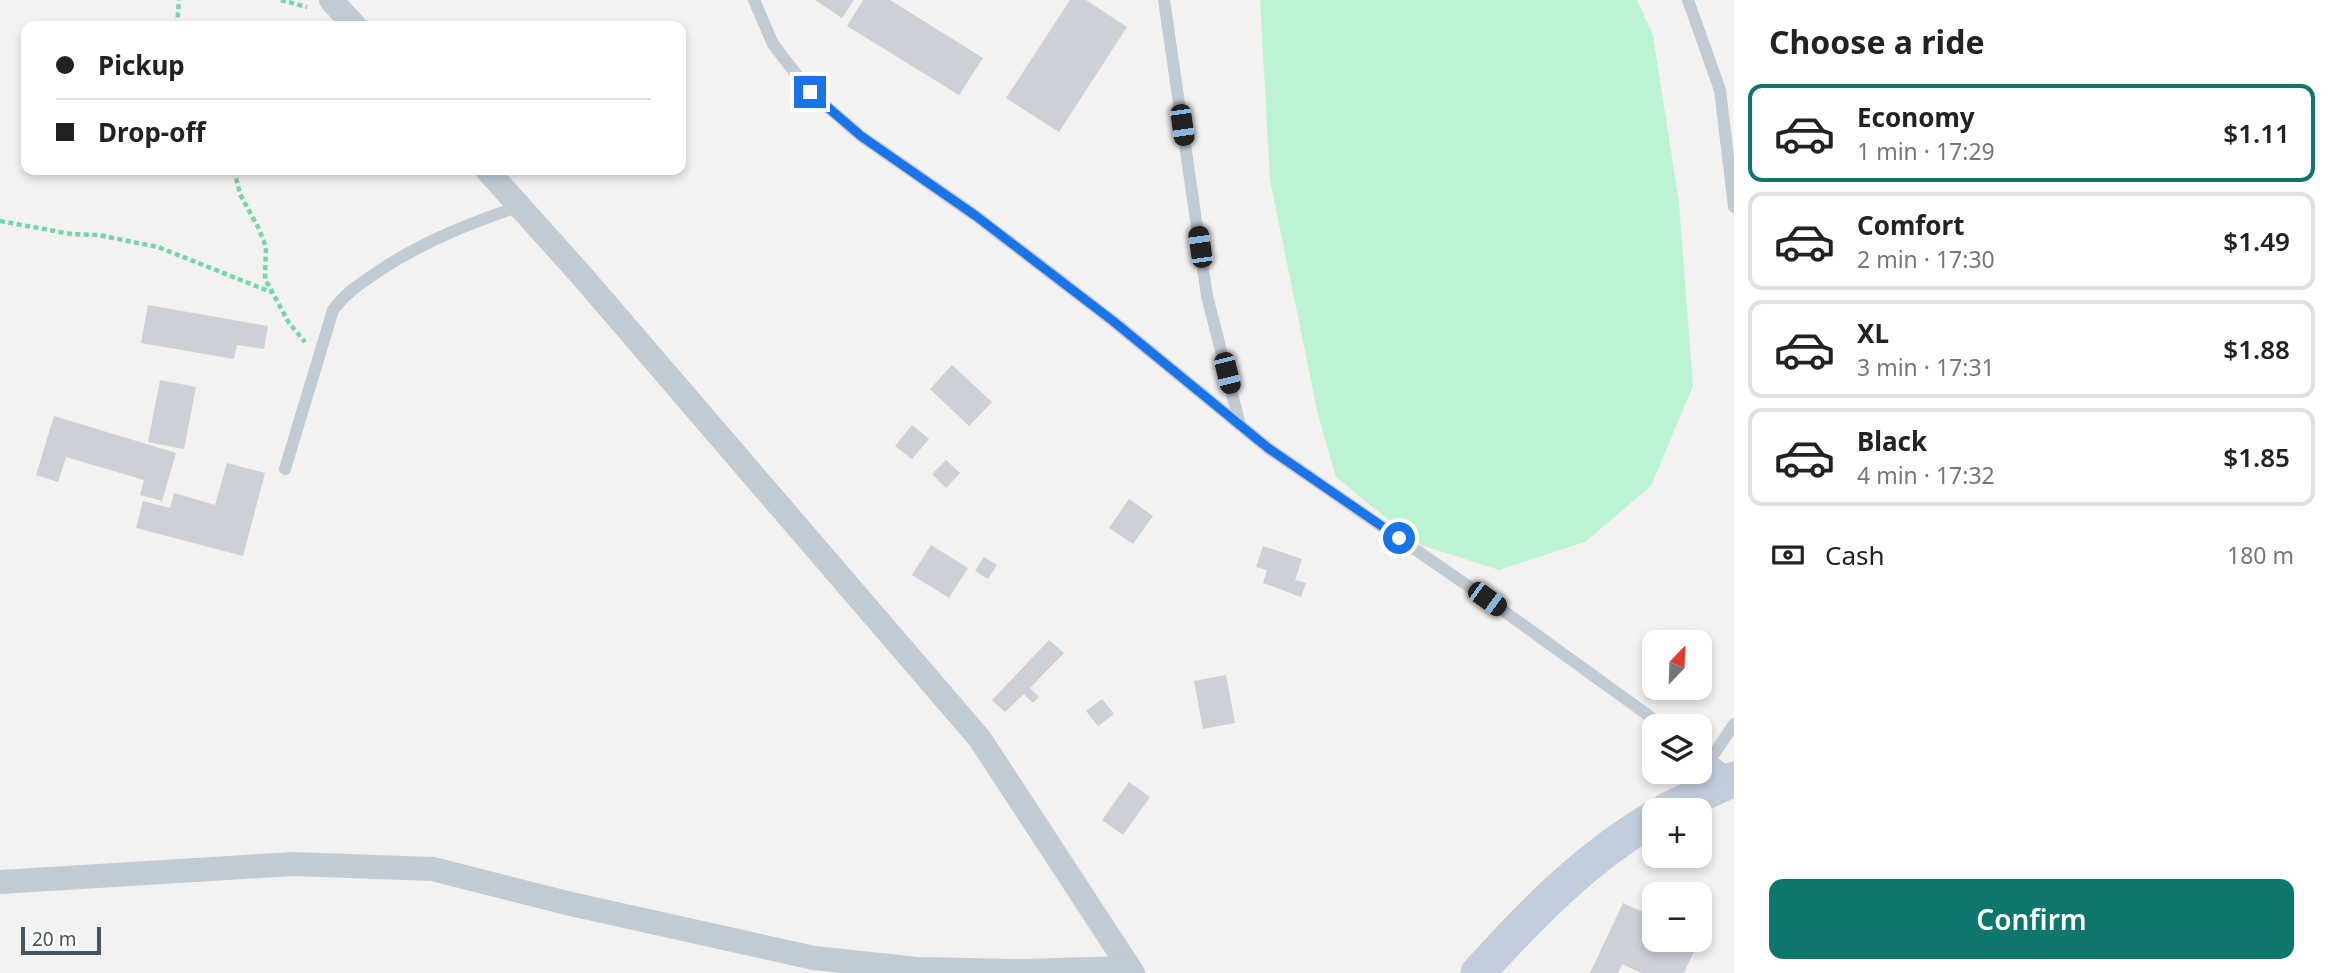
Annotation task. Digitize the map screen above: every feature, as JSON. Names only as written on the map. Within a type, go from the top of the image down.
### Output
[{"type":"main road","points":[[1682,798],[1719,767]]},
{"type":"main road","points":[[1478,973],[1514,932],[1568,882],[1620,838],[1642,825]]},
{"type":"street","points":[[331,0],[350,21]]},
{"type":"street","points":[[492,175],[980,739],[1130,970]]},
{"type":"street","points":[[0,882],[293,864],[433,869],[571,904],[814,958],[917,969],[1130,970]]},
{"type":"lane","points":[[754,0],[772,44],[810,92],[861,136],[976,216],[1092,305],[1268,448],[1487,599],[1646,714]]},
{"type":"lane","points":[[1164,0],[1207,296],[1240,425]]},
{"type":"lane","points":[[1688,0],[1720,90],[1734,207]]},
{"type":"lane","points":[[285,469],[332,310],[343,296],[411,250],[453,230],[520,206]]},
{"type":"lane","points":[[1719,767],[1734,724]]},
{"type":"path","points":[[177,21],[179,0]]},
{"type":"path","points":[[235,175],[240,194],[260,229],[266,247],[265,279],[289,323],[319,359]]},
{"type":"path","points":[[0,221],[158,247],[271,292]]},
{"type":"green space","points":[[1260,0],[1637,0],[1653,35],[1679,203],[1693,386],[1651,486],[1585,542],[1499,570],[1418,544],[1336,477],[1318,415],[1270,180]]},
{"type":"building","points":[[815,0],[854,0],[842,18]]},
{"type":"building","points":[[863,0],[890,0],[983,58],[959,95],[847,26]]},
{"type":"building","points":[[1070,0],[1086,0],[1127,27],[1059,132],[1006,98]]},
{"type":"building","points":[[148,305],[268,326],[264,349],[237,345],[234,359],[141,343]]},
{"type":"building","points":[[952,365],[992,402],[969,426],[930,389]]},
{"type":"building","points":[[160,380],[196,387],[184,449],[148,442]]},
{"type":"building","points":[[54,416],[176,453],[162,501],[140,495],[144,480],[66,457],[58,482],[36,475]]},
{"type":"building","points":[[912,425],[929,439],[912,459],[895,446]]},
{"type":"building","points":[[946,460],[960,473],[946,488],[932,474]]},
{"type":"building","points":[[227,463],[265,473],[243,556],[136,528],[143,501],[170,508],[174,493],[215,505]]},
{"type":"building","points":[[1129,499],[1153,516],[1133,544],[1109,528]]},
{"type":"building","points":[[931,545],[968,568],[949,598],[912,575]]},
{"type":"building","points":[[1263,546],[1302,559],[1295,580],[1306,583],[1301,597],[1263,583],[1267,570],[1256,567]]},
{"type":"building","points":[[984,557],[997,565],[988,579],[975,571]]},
{"type":"building","points":[[1049,640],[1064,653],[1030,688],[1039,697],[1033,703],[1024,694],[1005,712],[992,700]]},
{"type":"building","points":[[1226,675],[1235,723],[1203,729],[1194,681]]},
{"type":"building","points":[[1102,699],[1114,714],[1098,726],[1086,711]]},
{"type":"building","points":[[1129,782],[1150,797],[1123,835],[1102,820]]},
{"type":"building","points":[[1623,903],[1642,912],[1642,952],[1694,952],[1684,973],[1641,973],[1622,964],[1618,973],[1590,973]]},
{"type":"route","points":[[810,92],[861,136],[976,216],[1113,321],[1268,448],[1399,538]]}]
